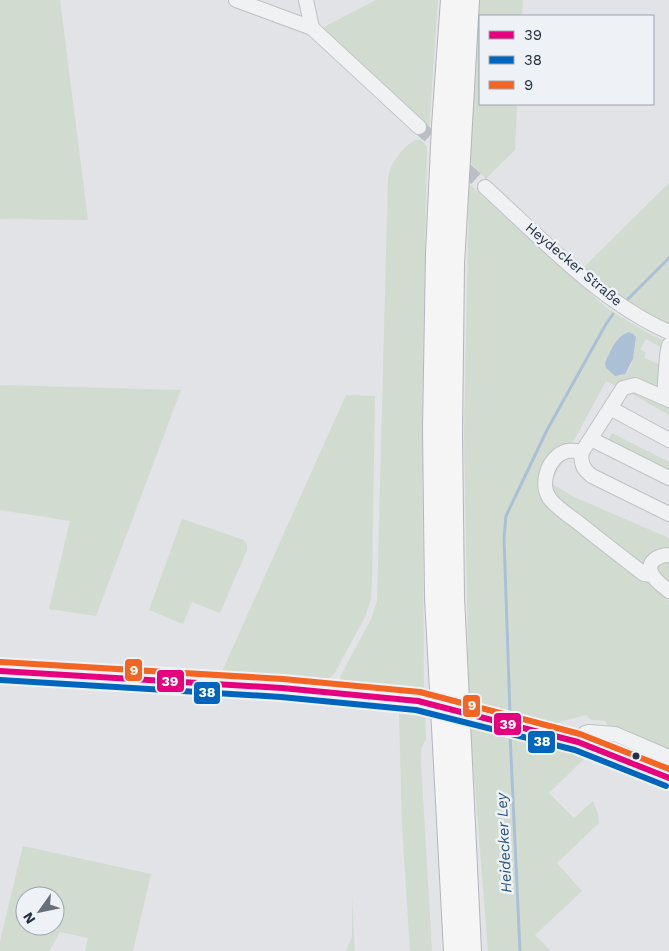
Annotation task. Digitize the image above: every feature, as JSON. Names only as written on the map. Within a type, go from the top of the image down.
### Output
[{"type":"highway","points":[[451,0],[436,244],[433,428],[435,597],[454,951]]},
{"type":"highway","points":[[469,0],[454,264],[452,442],[454,597],[471,951]]},
{"type":"street","points":[[236,0],[312,28],[419,127]]},
{"type":"street","points":[[306,0],[312,28]]},
{"type":"street","name":"Heydecker Straße","points":[[485,187],[579,272],[636,314],[669,332]]},
{"type":"street","points":[[669,345],[666,398],[639,386],[630,385],[620,391],[582,452],[581,459],[582,466],[592,476],[669,514]]},
{"type":"street","points":[[610,408],[669,440]]},
{"type":"street","points":[[591,439],[669,478]]},
{"type":"street","points":[[582,452],[568,451],[554,460],[546,475],[546,493],[558,508],[644,574],[652,575]]},
{"type":"street","points":[[669,555],[662,555],[654,559],[650,566],[652,575],[669,591]]},
{"type":"street","points":[[0,671],[282,688],[418,701]]},
{"type":"street","points":[[486,717],[578,742],[669,778]]},
{"type":"street","points":[[578,742],[585,733],[589,732],[615,734],[669,757]]},
{"type":"shaded area","points":[[0,0],[60,0],[88,220],[0,219]]},
{"type":"shaded area","points":[[376,0],[438,0],[429,128],[409,112],[320,29]]},
{"type":"shaded area","points":[[479,0],[523,0],[522,15],[479,15],[479,105],[517,105],[515,150],[486,179],[470,162],[471,115]]},
{"type":"shaded area","points":[[415,140],[421,140],[427,146],[422,421],[424,695],[341,683],[340,677],[371,619],[377,601],[388,178],[397,156]]},
{"type":"shaded area","points":[[669,183],[669,326],[638,310],[583,268]]},
{"type":"shaded area","points":[[469,184],[608,309],[666,342],[664,346],[660,347],[646,339],[640,349],[646,353],[644,358],[661,365],[661,389],[631,379],[615,386],[606,381],[572,444],[542,485],[669,601],[669,753],[609,727],[605,721],[591,720],[586,715],[552,724],[469,706],[464,435]],"holes":[[[629,332],[636,342],[630,366],[625,374],[620,376],[608,355],[616,341],[625,333]]]},
{"type":"shaded area","points":[[0,385],[181,390],[96,616],[49,609],[70,521],[0,510]]},
{"type":"shaded area","points":[[627,389],[669,404],[669,415],[625,390]]},
{"type":"shaded area","points":[[346,395],[375,396],[372,579],[371,599],[365,617],[334,674],[324,682],[220,676]]},
{"type":"shaded area","points":[[612,433],[669,462],[669,473],[607,442]]},
{"type":"shaded area","points":[[567,454],[551,483],[574,497],[669,538],[669,551],[659,551],[651,555],[646,561],[644,571],[556,501],[549,488],[550,475],[556,463]]},
{"type":"shaded area","points":[[182,519],[244,540],[247,545],[247,550],[220,613],[192,602],[183,624],[149,610]]},
{"type":"shaded area","points":[[664,561],[669,562],[669,583],[659,575],[656,566]]},
{"type":"shaded area","points":[[399,714],[425,717],[426,739],[421,749],[421,763],[432,951],[410,951],[402,825]]},
{"type":"shaded area","points":[[470,726],[517,737],[585,758],[549,793],[574,818],[593,801],[599,823],[557,863],[582,891],[535,935],[551,951],[488,951]]},
{"type":"shaded area","points":[[23,846],[151,874],[133,951],[85,951],[88,938],[65,933],[65,886],[15,886],[15,936],[58,936],[49,951],[0,951],[0,941]]},
{"type":"shaded area","points":[[352,897],[355,951],[346,951],[352,937]]},
{"type":"water","points":[[629,332],[636,337],[633,359],[625,374],[615,376],[606,368],[605,363],[617,340]]},
{"type":"waterway","points":[[628,299],[669,258]]},
{"type":"waterway","points":[[510,714],[504,538],[506,516],[547,430],[613,314]]},
{"type":"waterway","name":"Heidecker Ley","points":[[510,734],[520,951]]},
{"type":"tunnel","points":[[419,127],[485,187]]},
{"type":"tunnel","points":[[418,701],[486,717]]},
{"type":"transit line","name":"9","points":[[1,662],[283,679],[420,692],[580,734],[669,769]]},
{"type":"transit line","name":"39","points":[[0,671],[282,688],[418,701],[578,742],[669,778]]},
{"type":"transit line","name":"38","points":[[0,680],[281,697],[416,710],[575,750],[666,786]]}]
